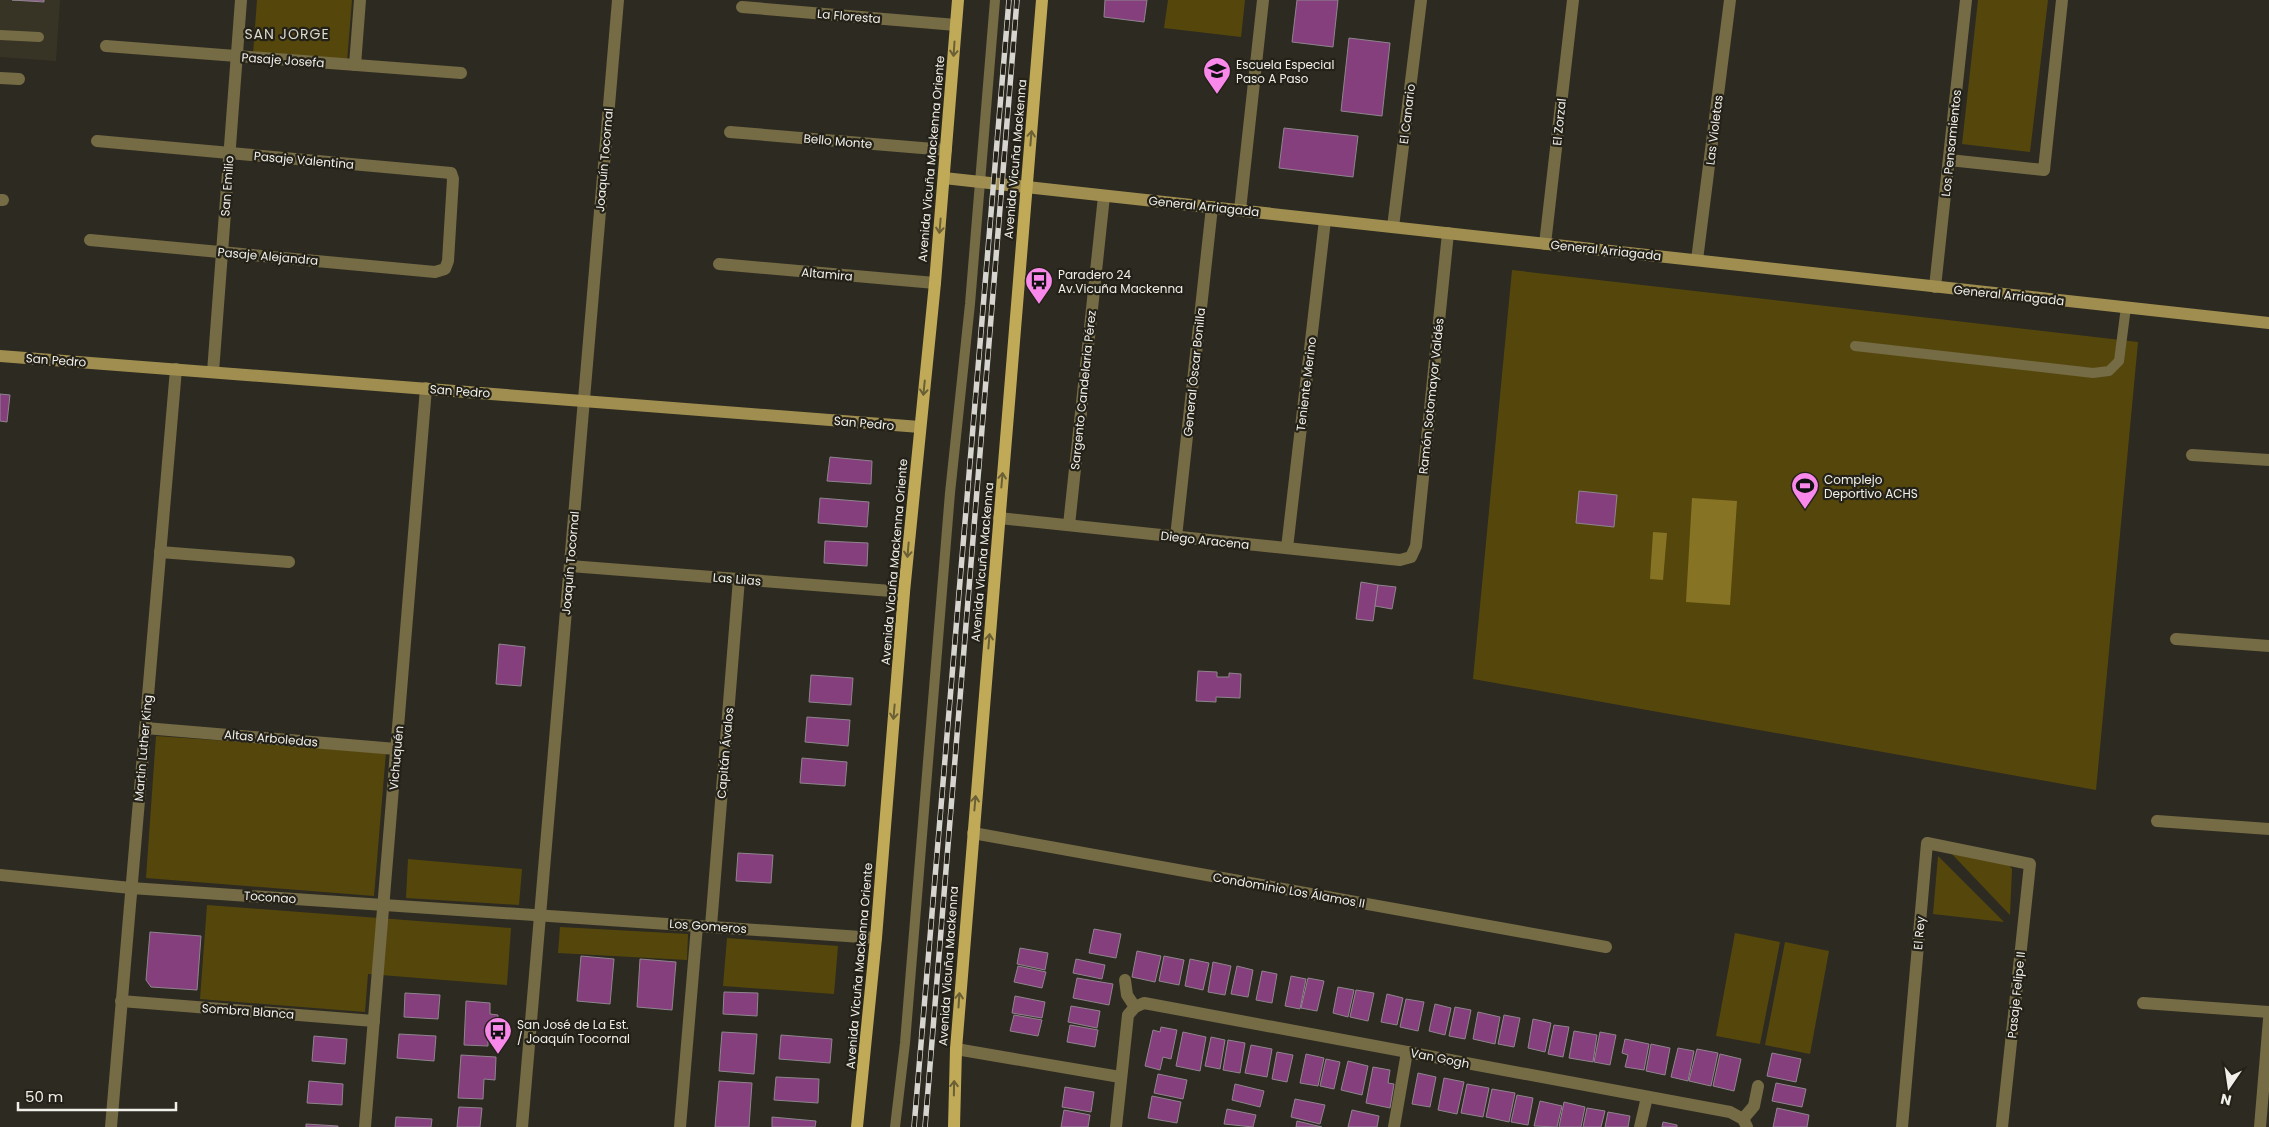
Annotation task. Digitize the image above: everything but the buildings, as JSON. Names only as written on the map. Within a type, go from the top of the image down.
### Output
[{"type":"main road","name":"Avenida Vicuña Mackenna Oriente","points":[[857,1127],[876,938],[904,592],[935,283],[958,0]]},
{"type":"main road","name":"Avenida Vicuña Mackenna","points":[[954,1127],[956,1049],[1042,0]]},
{"type":"street","name":"San Emilio","points":[[213,372],[241,0]]},
{"type":"street","points":[[355,65],[360,0]]},
{"type":"street","name":"Joaquín Tocornal","points":[[522,1127],[618,0]]},
{"type":"street","points":[[1240,210],[1263,0]]},
{"type":"street","name":"El Canario","points":[[1393,227],[1421,0]]},
{"type":"street","name":"El Zorzal","points":[[1546,244],[1573,0]]},
{"type":"street","name":"Las Violetas","points":[[1697,260],[1730,0]]},
{"type":"street","name":"Los Pensamientos","points":[[1935,287],[1966,0]]},
{"type":"street","points":[[1949,160],[2044,170],[2062,0]]},
{"type":"street","name":"La Floresta","points":[[742,7],[956,25]]},
{"type":"street","name":"Pasaje Josefa","points":[[106,46],[461,73]]},
{"type":"street","points":[[0,78],[19,79]]},
{"type":"street","name":"Bello Monte","points":[[730,132],[946,150]]},
{"type":"street","name":"Pasaje Valentina","points":[[97,141],[451,173],[453,179],[448,261],[444,269]]},
{"type":"street","name":"General Arriagada","points":[[944,178],[2269,323]]},
{"type":"street","name":"Sargento Candelaria Pérez","points":[[1069,525],[1104,196]]},
{"type":"street","name":"General Óscar Bonilla","points":[[1176,536],[1212,207]]},
{"type":"street","name":"Teniente Merino","points":[[1287,548],[1325,220]]},
{"type":"street","name":"Ramón Sotomayor Valdés","points":[[1411,557],[1416,546],[1448,233]]},
{"type":"street","name":"Pasaje Alejandra","points":[[90,240],[435,272],[444,269]]},
{"type":"street","name":"Altamira","points":[[719,264],[935,283]]},
{"type":"street","points":[[2269,318],[2269,323]]},
{"type":"street","name":"San Pedro","points":[[0,356],[920,427]]},
{"type":"street","name":"Martin Luther King","points":[[111,1127],[176,369]]},
{"type":"street","name":"Vichuquén","points":[[365,1127],[426,388]]},
{"type":"street","points":[[2192,455],[2269,460]]},
{"type":"street","name":"Diego Aracena","points":[[999,518],[1400,560],[1411,557]]},
{"type":"street","points":[[160,552],[289,562]]},
{"type":"street","name":"Las Lilas","points":[[570,566],[904,592]]},
{"type":"street","name":"Capitán Ávalos","points":[[711,926],[739,579]]},
{"type":"street","points":[[2176,639],[2269,646]]},
{"type":"street","name":"Altas Arboledas","points":[[145,728],[396,749]]},
{"type":"street","points":[[2157,821],[2269,829]]},
{"type":"street","name":"Condominio Los Álamos II","points":[[973,833],[1606,948]]},
{"type":"street","name":"El Rey","points":[[1902,1127],[1927,843],[2030,864]]},
{"type":"street","name":"Pasaje Felipe II","points":[[2002,1127],[2030,864]]},
{"type":"street","name":"Toconao","points":[[0,875],[131,888],[540,915]]},
{"type":"street","name":"Los Gomeros","points":[[540,915],[876,938]]},
{"type":"street","points":[[680,1127],[697,926]]},
{"type":"street","points":[[1116,1127],[1128,1015],[1135,1007],[1127,995],[1125,980]]},
{"type":"street","name":"Sombra Blanca","points":[[121,1001],[374,1021]]},
{"type":"street","points":[[2143,1003],[2269,1012]]},
{"type":"street","name":"Van Gogh","points":[[1135,1007],[1149,1004],[1646,1096],[1730,1112],[1745,1123],[1754,1106],[1758,1086]]},
{"type":"street","points":[[2260,1127],[2269,1019]]},
{"type":"street","points":[[956,1049],[1120,1077]]},
{"type":"street","points":[[1394,1127],[1407,1052]]},
{"type":"street","points":[[1640,1127],[1646,1096]]},
{"type":"lane","points":[[895,1127],[906,1033],[950,493],[980,182],[995,0]]},
{"type":"lane","points":[[0,35],[38,37]]},
{"type":"lane","points":[[1855,346],[2093,373],[2109,371],[2119,361],[2126,307]]},
{"type":"shaded area","points":[[0,0],[60,0],[56,61],[0,57]]},
{"type":"shaded area","points":[[257,0],[352,0],[347,61],[253,54]]},
{"type":"shaded area","points":[[1168,0],[1245,0],[1241,37],[1164,28]]},
{"type":"shaded area","points":[[1978,0],[2048,0],[2030,152],[1962,144]]},
{"type":"shaded area","name":"Complejo Deportivo ACHS","points":[[1512,270],[2138,342],[2096,790],[1473,679]]},
{"type":"shaded area","points":[[1692,498],[1737,501],[1730,605],[1686,602]]},
{"type":"shaded area","points":[[1653,532],[1667,533],[1663,580],[1650,579]]},
{"type":"shaded area","points":[[156,736],[386,752],[374,896],[146,878]]},
{"type":"shaded area","points":[[1950,852],[2008,864],[2012,869],[2010,915]]},
{"type":"shaded area","points":[[1938,856],[2004,922],[1933,914]]},
{"type":"shaded area","points":[[408,859],[522,869],[519,905],[406,898]]},
{"type":"shaded area","points":[[207,905],[511,928],[507,985],[368,974],[365,1012],[200,999]]},
{"type":"shaded area","points":[[560,927],[688,934],[687,960],[558,953]]},
{"type":"shaded area","points":[[1735,933],[1780,942],[1760,1044],[1716,1036]]},
{"type":"shaded area","points":[[727,938],[838,946],[834,994],[723,986]]},
{"type":"shaded area","points":[[1785,942],[1829,951],[1810,1054],[1765,1045]]},
{"type":"railway","points":[[914,1127],[1009,0]]},
{"type":"railway","points":[[925,1127],[1017,0]]},
{"type":"place","name":"Escuela Especial Paso A Paso","points":[[1217,95]]},
{"type":"place","name":"Paradero 24 Av.Vicuña Mackenna","points":[[1039,305]]},
{"type":"place","name":"Complejo Deportivo ACHS","points":[[1805,510]]},
{"type":"place","name":"San José de La Est. / Joaquín Tocornal","points":[[498,1055]]},
{"type":"district","name":"SAN JORGE","points":[[287,34]]}]
